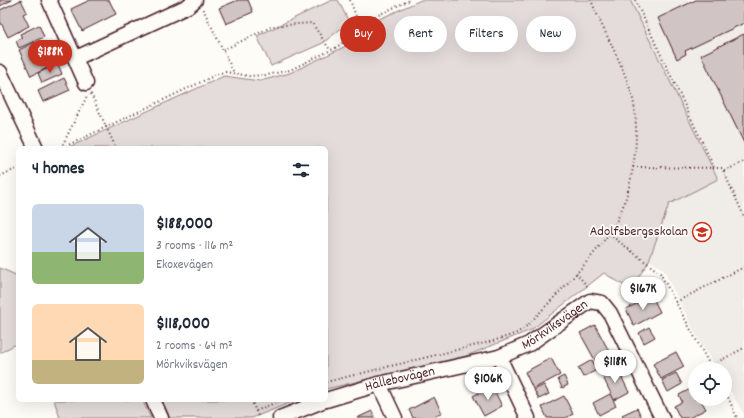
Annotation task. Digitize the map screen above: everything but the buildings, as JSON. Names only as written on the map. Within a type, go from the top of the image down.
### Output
[{"type":"street","points":[[49,0],[88,87]]},
{"type":"street","points":[[76,58],[198,2]]},
{"type":"street","points":[[0,72],[35,146]]},
{"type":"street","name":"Mörkviksvägen","points":[[499,357],[529,344],[590,301],[602,303],[610,312],[662,418]]},
{"type":"street","points":[[499,357],[528,418]]},
{"type":"street","name":"Hällebovägen","points":[[328,399],[379,384],[499,357]]},
{"type":"street","points":[[379,384],[395,418]]},
{"type":"street","points":[[154,402],[161,418]]},
{"type":"street","name":"Hällebovägen","points":[[280,418],[320,402]]},
{"type":"path","points":[[350,0],[355,16]]},
{"type":"path","points":[[375,16],[410,0]]},
{"type":"path","points":[[328,382],[493,341],[517,333],[528,325],[576,273],[609,234],[623,203],[633,167],[635,122],[631,94],[624,72],[591,0]]},
{"type":"path","points":[[635,0],[714,167]]},
{"type":"path","points":[[198,2],[234,73]]},
{"type":"path","points":[[223,50],[274,26],[312,23],[330,50]]},
{"type":"path","points":[[65,146],[220,73],[226,72],[250,76],[280,73],[290,70],[340,44]]},
{"type":"path","points":[[88,87],[115,146]]},
{"type":"path","points":[[62,146],[88,87]]},
{"type":"path","points":[[724,171],[744,162]]},
{"type":"path","points":[[633,167],[722,168],[744,216]]},
{"type":"path","points":[[0,176],[16,169]]},
{"type":"path","points":[[609,234],[660,273],[708,362]]},
{"type":"path","points":[[676,302],[744,267]]},
{"type":"path","points":[[576,273],[589,288],[595,302]]},
{"type":"path","points":[[718,362],[744,348]]},
{"type":"path","points":[[252,402],[259,418]]},
{"type":"path","points":[[256,411],[276,402]]},
{"type":"path","points":[[732,406],[737,418]]},
{"type":"shaded area","points":[[332,0],[338,0],[346,16],[340,16],[340,29],[323,43],[271,66],[257,36]]},
{"type":"shaded area","points":[[421,0],[630,0],[718,179],[669,204],[648,263],[630,289],[604,273],[531,330],[466,356],[328,389],[328,146],[71,146],[224,76],[260,81],[290,73],[340,49],[340,52],[386,52],[386,16]]},
{"type":"shaded area","name":"Adolfsbergsskolan","points":[[630,0],[744,0],[744,414],[732,394],[732,362],[712,362],[702,346],[663,269],[649,260],[669,204],[718,178]]},
{"type":"shaded area","points":[[0,268],[16,275],[16,346],[14,345],[0,353]]},
{"type":"shaded area","points":[[55,402],[143,402],[151,418],[60,418]]},
{"type":"shaded area","points":[[163,402],[292,402],[252,418],[170,418]]},
{"type":"place","name":"Adolfsbergsskolan","points":[[702,232]]}]
